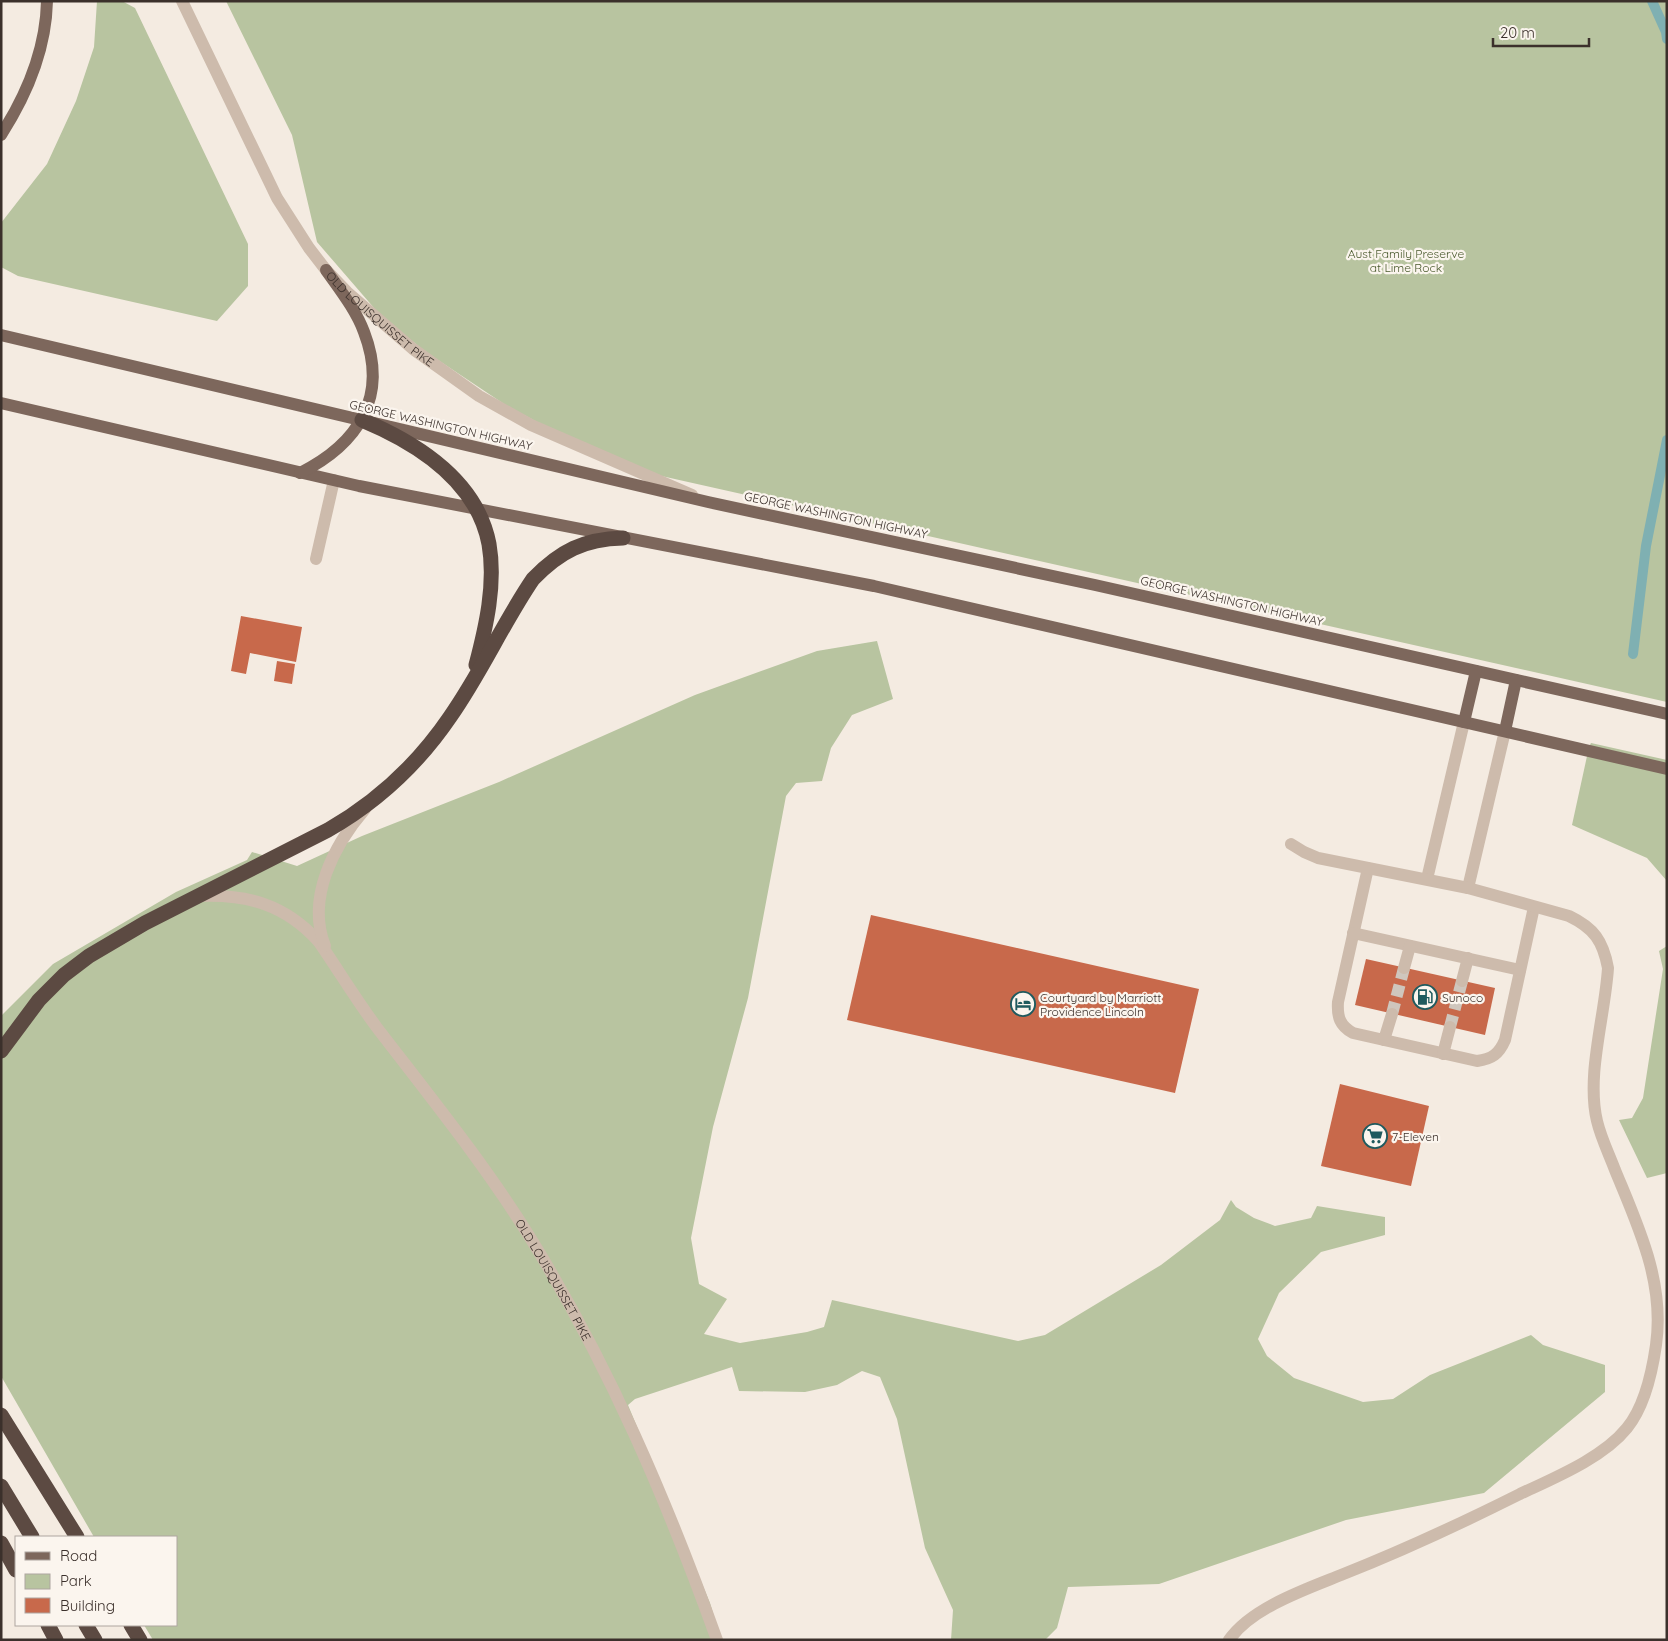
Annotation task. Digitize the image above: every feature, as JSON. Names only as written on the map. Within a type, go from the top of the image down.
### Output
[{"type":"highway","points":[[362,420],[400,438],[434,460],[460,486],[476,510],[484,527],[489,544],[490,600],[482,641],[468,688]]},
{"type":"highway","points":[[1,1051],[39,1000],[64,975],[89,956],[118,938],[197,896],[328,830],[373,801],[392,785],[432,742],[468,688],[533,579],[560,555],[576,547],[605,538],[623,538]]},
{"type":"highway","points":[[1,1415],[76,1536]]},
{"type":"highway","points":[[1,1486],[31,1536]]},
{"type":"highway","points":[[1,1543],[15,1568]]},
{"type":"highway","points":[[49,1626],[56,1640]]},
{"type":"highway","points":[[87,1626],[95,1640]]},
{"type":"highway","points":[[132,1626],[140,1640]]},
{"type":"main road","points":[[1,135],[14,115],[30,80],[40,45],[47,1]]},
{"type":"main road","points":[[300,473],[332,454],[354,432],[362,420],[368,405],[372,386],[369,348],[358,318],[326,270]]},
{"type":"main road","name":"GEORGE WASHINGTON HIGHWAY","points":[[1,335],[708,502],[1003,564],[1667,714]]},
{"type":"main road","points":[[1,403],[300,473],[476,510],[762,563],[874,586],[1667,769]]},
{"type":"main road","points":[[1464,722],[1476,671]]},
{"type":"main road","points":[[1505,731],[1516,680]]},
{"type":"street","name":"OLD LOUISQUISSET PIKE","points":[[182,1],[273,189],[299,232],[326,270],[390,331],[434,366],[505,411],[562,439],[708,502]]},
{"type":"street","points":[[316,559],[334,480]]},
{"type":"street","points":[[1427,879],[1464,722]]},
{"type":"street","points":[[1468,888],[1505,731]]},
{"type":"street","points":[[329,956],[323,940],[319,909],[325,877],[335,853],[345,836],[373,801]]},
{"type":"street","points":[[1228,1640],[1248,1621],[1288,1598],[1406,1548],[1566,1472],[1608,1446],[1618,1438],[1634,1419],[1645,1393],[1653,1363],[1658,1328],[1657,1290],[1650,1259],[1601,1134],[1595,1107],[1594,1076],[1608,968],[1600,940],[1580,921],[1569,916],[1468,888],[1318,858],[1291,844]]},
{"type":"street","points":[[1368,868],[1338,1002],[1339,1020],[1346,1029],[1353,1033],[1443,1054],[1477,1061],[1487,1060],[1496,1055],[1501,1049],[1505,1040],[1534,906]]},
{"type":"street","points":[[197,896],[234,896],[283,912],[309,931],[329,956]]},
{"type":"street","points":[[1353,933],[1520,970]]},
{"type":"street","points":[[1404,968],[1410,946]]},
{"type":"street","name":"OLD LOUISQUISSET PIKE","points":[[329,956],[377,1028],[492,1180],[563,1292],[649,1466],[717,1640]]},
{"type":"street","points":[[1462,981],[1468,958]]},
{"type":"street","points":[[1384,1040],[1392,1014]]},
{"type":"street","points":[[1443,1054],[1450,1027]]},
{"type":"green space","points":[[97,1],[122,1],[135,8],[248,244],[248,286],[217,321],[18,276],[1,267],[1,223],[47,164],[76,101],[94,47]]},
{"type":"green space","name":"Aust Family Preserve at Lime Rock","points":[[226,1],[1667,1],[1667,702],[648,473],[605,458],[507,406],[426,352],[381,316],[317,242],[292,135]]},
{"type":"green space","points":[[877,641],[893,699],[852,715],[831,748],[822,781],[796,783],[786,796],[748,998],[713,1127],[691,1238],[699,1284],[727,1299],[704,1334],[740,1343],[807,1332],[824,1327],[832,1300],[1018,1341],[1045,1335],[1161,1265],[1220,1220],[1231,1200],[1236,1207],[1254,1218],[1275,1226],[1311,1218],[1317,1206],[1385,1217],[1385,1235],[1321,1252],[1279,1293],[1258,1339],[1267,1356],[1294,1378],[1363,1402],[1393,1399],[1430,1375],[1531,1335],[1543,1345],[1605,1365],[1605,1392],[1484,1493],[1346,1520],[1159,1584],[1068,1587],[1057,1628],[1045,1640],[951,1640],[953,1610],[925,1548],[897,1419],[880,1377],[862,1371],[837,1385],[805,1392],[739,1391],[732,1367],[635,1399],[628,1405],[710,1603],[721,1640],[153,1640],[145,1626],[178,1626],[178,1536],[93,1536],[1,1376],[1,1016],[53,964],[176,892],[247,860],[252,852],[297,866],[362,836],[499,782],[695,695],[817,651]]},
{"type":"green space","points":[[1591,743],[1667,760],[1667,881],[1647,858],[1572,825]]},
{"type":"green space","points":[[1667,946],[1667,1173],[1647,1178],[1619,1120],[1632,1118],[1643,1098],[1663,969],[1659,951]]},
{"type":"building","points":[[241,616],[302,627],[296,662],[250,653],[246,674],[231,671]]},
{"type":"building","points":[[277,661],[295,664],[292,684],[274,681]]},
{"type":"building","name":"Courtyard by Marriott Providence Lincoln","points":[[871,915],[1199,989],[1175,1093],[847,1020]]},
{"type":"building","name":"Sunoco","points":[[1366,959],[1495,988],[1485,1035],[1355,1005]]},
{"type":"building","name":"7-Eleven","points":[[1340,1084],[1429,1106],[1411,1186],[1321,1166]]},
{"type":"waterway","points":[[1652,1],[1666,32],[1667,39]]},
{"type":"waterway","points":[[1633,654],[1646,546],[1667,440]]},
{"type":"tunnel","points":[[1392,1014],[1404,968]]},
{"type":"tunnel","points":[[1450,1027],[1462,981]]},
{"type":"place","name":"Sunoco","points":[[1425,997]]},
{"type":"place","name":"Courtyard by Marriott Providence Lincoln","points":[[1023,1004]]},
{"type":"place","name":"7-Eleven","points":[[1375,1136]]}]
